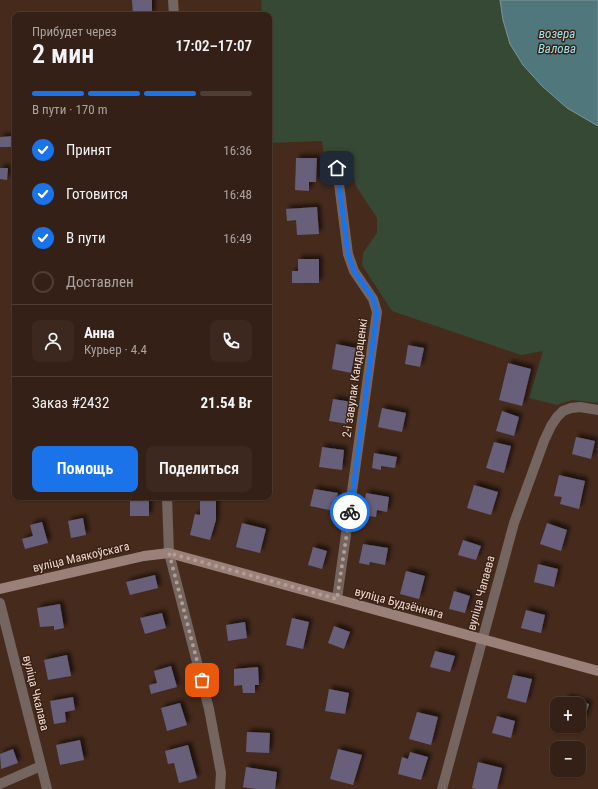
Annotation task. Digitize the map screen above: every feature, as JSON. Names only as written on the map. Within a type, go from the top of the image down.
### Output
[{"type":"street","points":[[173,0],[174,12]]},
{"type":"street","name":"2-і завулак Кандраценкі","points":[[337,168],[348,254],[354,271],[373,298],[377,312],[337,599]]},
{"type":"street","name":"вуліца Чапаева","points":[[442,789],[514,523],[544,441],[557,417],[563,411],[571,408],[598,410]]},
{"type":"street","points":[[167,500],[169,553],[209,708],[221,773],[220,789]]},
{"type":"street","name":"вуліца Будзённага","points":[[169,553],[598,671]]},
{"type":"street","name":"вуліца Маякоўскага","points":[[0,589],[144,556],[169,553]]},
{"type":"street","name":"вуліца Чкалава","points":[[0,603],[47,789]]},
{"type":"street","points":[[0,784],[41,766]]},
{"type":"green space","points":[[261,0],[500,0],[503,20],[510,43],[523,65],[542,86],[567,108],[598,126],[598,403],[572,400],[557,405],[529,398],[543,351],[521,355],[392,311],[362,265],[363,253],[377,233],[377,218],[356,186],[351,163],[336,164],[324,156],[322,141],[272,143],[272,12],[262,12]]},
{"type":"water","name":"возера Валова","points":[[500,0],[598,0],[598,126],[567,108],[542,86],[523,65],[510,44],[503,20]]},
{"type":"building","points":[[132,0],[152,0],[152,12],[133,12]]},
{"type":"building","points":[[12,136],[12,147],[0,147],[0,137]]},
{"type":"building","points":[[296,158],[317,158],[316,182],[309,182],[309,191],[295,190]]},
{"type":"building","points":[[0,168],[8,168],[7,180],[0,179]]},
{"type":"building","points":[[317,207],[319,234],[297,235],[296,220],[287,221],[286,209]]},
{"type":"building","points":[[298,259],[319,259],[319,283],[292,283],[292,271],[298,271]]},
{"type":"building","points":[[336,344],[356,348],[351,373],[332,369]]},
{"type":"building","points":[[408,345],[424,348],[420,367],[405,364]]},
{"type":"building","points":[[508,363],[531,369],[522,406],[499,400]]},
{"type":"building","points":[[333,399],[352,402],[348,424],[329,421]]},
{"type":"building","points":[[382,408],[406,413],[402,432],[378,427]]},
{"type":"building","points":[[502,411],[519,417],[514,436],[496,431]]},
{"type":"building","points":[[576,437],[595,441],[591,459],[572,454]]},
{"type":"building","points":[[494,442],[511,446],[504,473],[486,468]]},
{"type":"building","points":[[322,447],[344,450],[342,470],[319,467]]},
{"type":"building","points":[[374,453],[397,457],[395,468],[381,466],[381,470],[372,468]]},
{"type":"building","points":[[559,475],[585,481],[579,509],[560,504],[562,497],[554,496]]},
{"type":"building","points":[[474,485],[498,492],[491,515],[467,508]]},
{"type":"building","points":[[314,489],[338,493],[334,511],[310,506]]},
{"type":"building","points":[[366,493],[389,497],[387,512],[377,510],[376,517],[362,515]]},
{"type":"building","points":[[130,500],[149,500],[149,516],[130,516]]},
{"type":"building","points":[[200,500],[216,500],[216,520],[210,540],[190,535],[195,514],[200,515]]},
{"type":"building","points":[[83,518],[86,535],[71,538],[68,521]]},
{"type":"building","points":[[42,522],[48,543],[25,549],[22,539],[33,536],[30,525]]},
{"type":"building","points":[[242,523],[266,529],[260,553],[236,547]]},
{"type":"building","points":[[547,523],[567,530],[561,551],[540,544]]},
{"type":"building","points":[[463,540],[481,546],[476,560],[458,555]]},
{"type":"building","points":[[363,544],[388,548],[385,565],[370,562],[369,565],[359,563]]},
{"type":"building","points":[[313,547],[327,551],[322,569],[308,565]]},
{"type":"building","points":[[538,564],[558,569],[554,587],[534,582]]},
{"type":"building","points":[[406,571],[425,576],[419,599],[400,594]]},
{"type":"building","points":[[155,575],[158,588],[130,595],[126,582]]},
{"type":"building","points":[[454,591],[470,596],[465,613],[449,609]]},
{"type":"building","points":[[60,604],[64,628],[54,630],[54,626],[40,627],[37,608]]},
{"type":"building","points":[[526,610],[545,615],[541,633],[521,628]]},
{"type":"building","points":[[162,613],[166,628],[145,634],[140,618]]},
{"type":"building","points":[[292,618],[309,622],[303,649],[286,645]]},
{"type":"building","points":[[245,622],[247,638],[228,641],[226,625]]},
{"type":"building","points":[[334,626],[350,632],[344,649],[328,643]]},
{"type":"building","points":[[435,651],[455,656],[450,672],[430,667]]},
{"type":"building","points":[[67,655],[71,676],[48,680],[44,660]]},
{"type":"building","points":[[171,666],[177,687],[151,694],[149,685],[157,683],[154,671]]},
{"type":"building","points":[[258,667],[259,685],[255,685],[255,693],[243,693],[242,685],[234,686],[234,669]]},
{"type":"building","points":[[513,675],[532,679],[526,703],[507,698]]},
{"type":"building","points":[[329,689],[349,693],[345,714],[325,711]]},
{"type":"building","points":[[73,697],[75,710],[65,712],[66,722],[54,724],[50,701]]},
{"type":"building","points":[[180,703],[187,725],[167,731],[161,708]]},
{"type":"building","points":[[586,703],[589,704],[586,714]]},
{"type":"building","points":[[417,712],[438,717],[431,745],[409,739]]},
{"type":"building","points":[[497,716],[515,721],[511,738],[492,733]]},
{"type":"building","points":[[247,732],[270,733],[269,753],[246,752]]},
{"type":"building","points":[[80,740],[84,760],[60,765],[56,745]]},
{"type":"building","points":[[188,745],[197,778],[179,783],[174,763],[168,764],[165,751]]},
{"type":"building","points":[[13,749],[18,763],[1,769],[0,754]]},
{"type":"building","points":[[338,749],[362,755],[353,785],[330,779]]},
{"type":"building","points":[[410,752],[428,757],[421,780],[398,774],[402,757],[408,759]]},
{"type":"building","points":[[478,762],[502,768],[497,789],[472,788]]},
{"type":"building","points":[[246,767],[277,772],[275,789],[255,789],[243,787]]},
{"type":"way so far","points":[[202,680],[169,553],[337,599],[350,512]]},
{"type":"route","points":[[337,168],[348,254],[354,271],[373,298],[377,312],[350,512]]}]
